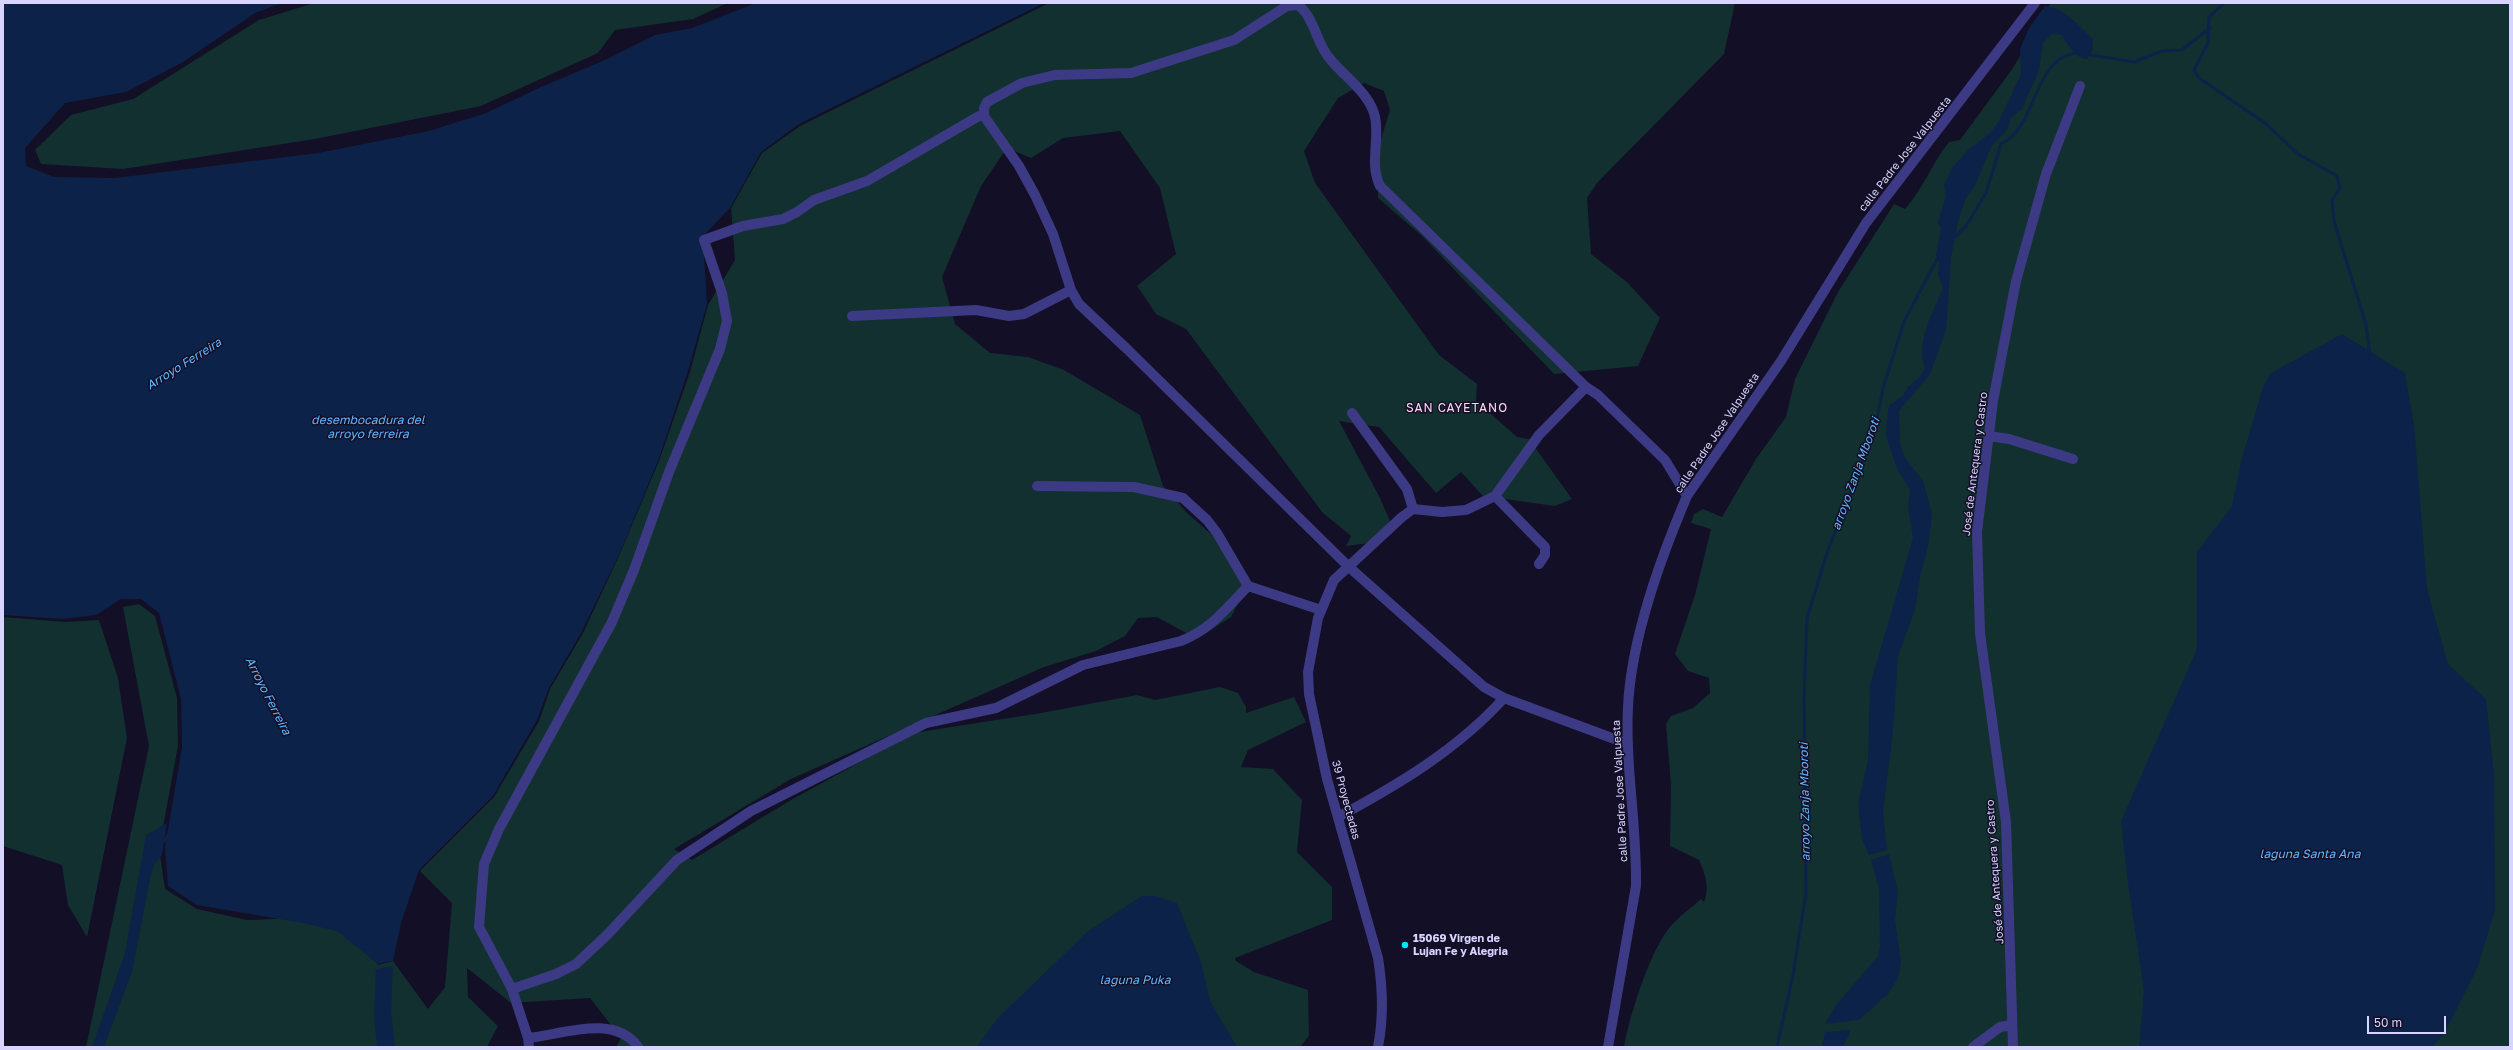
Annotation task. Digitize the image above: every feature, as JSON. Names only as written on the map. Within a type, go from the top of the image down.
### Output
[{"type":"street","name":"calle Padre Jose Valpuesta","points":[[1608,1047],[1636,886],[1636,862],[1628,744],[1628,705],[1633,668],[1645,615],[1687,496],[1796,338],[1866,224],[2035,3]]},
{"type":"street","points":[[1628,744],[1504,698],[1484,687],[1349,567],[1127,349],[1079,304],[1071,290],[1053,234],[1034,195],[1019,166],[984,116],[984,108],[987,102],[1022,83],[1055,75],[1138,71],[1234,40],[1287,6],[1298,5],[1305,11],[1325,53],[1334,65],[1369,100],[1376,117],[1374,166],[1380,186],[1586,387],[1598,395],[1665,460],[1687,496]]},
{"type":"street","name":"José de Antequera y Castro","points":[[2013,1047],[2006,822],[1980,633],[1977,532],[1989,436],[2016,281],[2046,174],[2080,86]]},
{"type":"street","points":[[638,1047],[629,1037],[594,1027],[528,1042],[512,989],[479,927],[484,864],[499,829],[612,622],[630,582],[669,472],[720,349],[727,321],[722,293],[704,240],[743,226],[790,216],[814,200],[866,181],[980,116],[984,116]]},
{"type":"street","points":[[852,316],[976,310],[1009,316],[1024,314],[1071,290]]},
{"type":"street","points":[[1352,413],[1407,489],[1413,509],[1442,512],[1466,510],[1495,496],[1539,435],[1586,387]]},
{"type":"street","points":[[1989,436],[2008,439],[2073,459]]},
{"type":"street","points":[[1037,486],[1112,485],[1134,487],[1183,498],[1208,520],[1248,586],[1321,610]]},
{"type":"street","points":[[1495,496],[1545,547],[1545,555],[1539,564]]},
{"type":"street","name":"39 Proyectadas","points":[[1378,1047],[1383,1018],[1382,984],[1378,958],[1320,751],[1309,694],[1308,672],[1312,641],[1321,610],[1334,580],[1402,517],[1413,509]]},
{"type":"street","points":[[512,989],[556,974],[576,964],[607,935],[677,860],[751,812],[926,723],[996,708],[1083,665],[1181,641],[1194,636],[1210,627],[1248,586]]},
{"type":"street","points":[[1338,817],[1401,782],[1432,761],[1504,698]]},
{"type":"street","points":[[1973,1047],[2000,1027],[2012,1025]]},
{"type":"green space","points":[[314,3],[728,3],[693,19],[615,30],[598,53],[481,106],[315,139],[123,169],[41,164],[35,150],[71,115],[133,99],[259,20]]},
{"type":"green space","points":[[1049,3],[1735,3],[1724,54],[1597,183],[1587,198],[1591,254],[1627,282],[1660,318],[1638,366],[1554,374],[1422,236],[1378,198],[1378,149],[1390,110],[1384,91],[1364,83],[1338,98],[1304,151],[1315,183],[1439,355],[1477,384],[1476,401],[1517,437],[1529,439],[1572,499],[1555,506],[1483,496],[1461,472],[1436,493],[1379,427],[1339,421],[1380,498],[1390,521],[1369,543],[1346,546],[1351,536],[1322,512],[1186,329],[1156,314],[1137,286],[1176,254],[1160,188],[1120,131],[1063,138],[1031,158],[1007,148],[981,186],[942,277],[955,324],[990,353],[1028,357],[1064,370],[1140,415],[1163,486],[1188,514],[1227,548],[1241,565],[1244,592],[1231,617],[1197,639],[1157,617],[1138,618],[1125,636],[1096,651],[1044,667],[791,779],[674,849],[692,860],[791,800],[913,733],[1041,713],[1137,695],[1155,700],[1220,687],[1238,693],[1246,707],[1246,713],[1294,697],[1306,722],[1248,750],[1241,767],[1273,769],[1302,800],[1297,852],[1332,887],[1332,920],[1235,958],[1236,961],[1254,972],[1308,990],[1309,1036],[1300,1047],[616,1047],[621,1038],[590,998],[511,1003],[467,968],[468,997],[498,1026],[487,1047],[86,1047],[149,746],[123,607],[139,604],[155,616],[177,698],[178,746],[159,849],[165,889],[197,909],[247,920],[303,918],[336,924],[364,946],[378,965],[393,961],[428,1009],[445,987],[452,903],[420,871],[494,797],[539,721],[550,689],[583,633],[618,558],[659,461],[690,372],[708,305],[735,260],[731,208],[762,153],[800,126]]},
{"type":"green space","points":[[2051,3],[2510,3],[2510,1047],[1624,1047],[1635,1003],[1653,955],[1670,927],[1678,918],[1701,899],[1704,902],[1707,891],[1705,875],[1699,860],[1670,846],[1671,785],[1666,724],[1671,716],[1693,708],[1710,693],[1709,678],[1688,671],[1675,654],[1695,595],[1711,529],[1691,523],[1694,514],[1703,509],[1722,517],[1756,459],[1786,417],[1795,379],[1838,292],[1894,204],[1905,209],[1917,193],[1949,142],[1960,140],[2013,68]]},
{"type":"green space","points":[[3,617],[65,622],[99,620],[118,678],[127,738],[87,937],[68,905],[62,865],[3,846]]},
{"type":"water","name":"desembocadura del arroyo ferreira","points":[[3,3],[282,3],[255,13],[183,62],[126,92],[65,103],[25,148],[26,166],[54,177],[115,178],[318,153],[429,131],[486,113],[541,87],[605,60],[655,35],[692,28],[756,3],[1044,3],[799,124],[761,152],[730,208],[703,236],[707,304],[688,371],[658,461],[618,557],[581,633],[549,688],[537,720],[493,796],[419,870],[401,923],[393,961],[378,964],[337,931],[303,923],[197,905],[168,886],[165,847],[182,747],[181,699],[159,613],[141,599],[121,599],[96,615],[63,619],[3,615]]},
{"type":"water","points":[[2045,6],[2059,10],[2077,23],[2093,39],[2093,49],[2087,59],[2075,54],[2061,35],[2052,34],[2043,43],[2039,70],[2022,109],[2011,118],[2007,130],[1991,147],[1975,186],[1966,198],[1958,222],[1951,257],[1946,330],[1930,374],[1899,411],[1900,445],[1906,459],[1923,481],[1932,514],[1928,547],[1920,577],[1915,610],[1898,656],[1893,732],[1883,812],[1887,850],[1869,855],[1862,839],[1858,804],[1868,760],[1870,685],[1913,538],[1908,508],[1910,490],[1897,469],[1886,436],[1888,410],[1890,405],[1903,395],[1908,387],[1919,378],[1925,368],[1922,358],[1922,348],[1926,328],[1943,288],[1938,275],[1939,262],[1936,255],[1941,229],[1938,222],[1946,196],[1944,184],[1953,167],[1967,151],[1990,133],[1999,121],[2021,74],[2020,49],[2029,28]]},
{"type":"water","name":"laguna Santa Ana","points":[[2342,334],[2405,373],[2414,425],[2427,589],[2448,664],[2486,699],[2494,774],[2495,910],[2477,969],[2445,1032],[2433,1047],[2139,1047],[2144,991],[2127,876],[2121,821],[2197,649],[2197,552],[2232,506],[2242,458],[2263,387],[2271,373]]},
{"type":"water","points":[[167,823],[162,855],[155,864],[151,874],[132,972],[104,1047],[92,1047],[125,953],[146,835]]},
{"type":"water","points":[[1889,854],[1898,892],[1895,920],[1901,963],[1898,978],[1888,994],[1859,1020],[1825,1024],[1836,1005],[1878,956],[1880,947],[1879,889],[1871,860]]},
{"type":"water","name":"laguna Puka","points":[[1142,896],[1156,896],[1177,903],[1201,962],[1210,1001],[1237,1047],[976,1047],[998,1018],[1087,932]]},
{"type":"water","points":[[393,966],[391,1011],[395,1047],[377,1047],[374,1014],[376,969]]},
{"type":"water","points":[[1851,1030],[1843,1047],[1822,1047],[1825,1032]]},
{"type":"waterway","points":[[2224,3],[2209,17],[2208,43],[2194,70],[2199,78],[2265,123],[2298,154],[2337,176],[2340,188],[2332,200],[2334,221],[2366,325],[2370,355]]},
{"type":"waterway","name":"arroyo Zanja Mboroti","points":[[2085,54],[2134,62],[2162,51],[2182,50],[2210,28]]},
{"type":"waterway","name":"arroyo Zanja Mboroti","points":[[1953,239],[1966,226],[1986,193],[2001,144],[2013,135],[2023,122],[2044,77],[2053,65],[2064,56],[2080,53]]},
{"type":"waterway","name":"arroyo Zanja Mboroti","points":[[1777,1047],[1793,975],[1806,893],[1804,697],[1807,618],[1827,553],[1875,429],[1883,388],[1904,322],[1939,255]]},
{"type":"waterway","points":[[162,844],[169,834]]},
{"type":"place","name":"15069 Virgen de Lujan Fe y Alegria","points":[[1405,945]]},
{"type":"district","name":"SAN CAYETANO","points":[[1457,408]]},
{"type":"water label","name":"Arroyo Ferreira","points":[[184,364]]},
{"type":"water label","name":"Arroyo Ferreira","points":[[268,696]]}]
